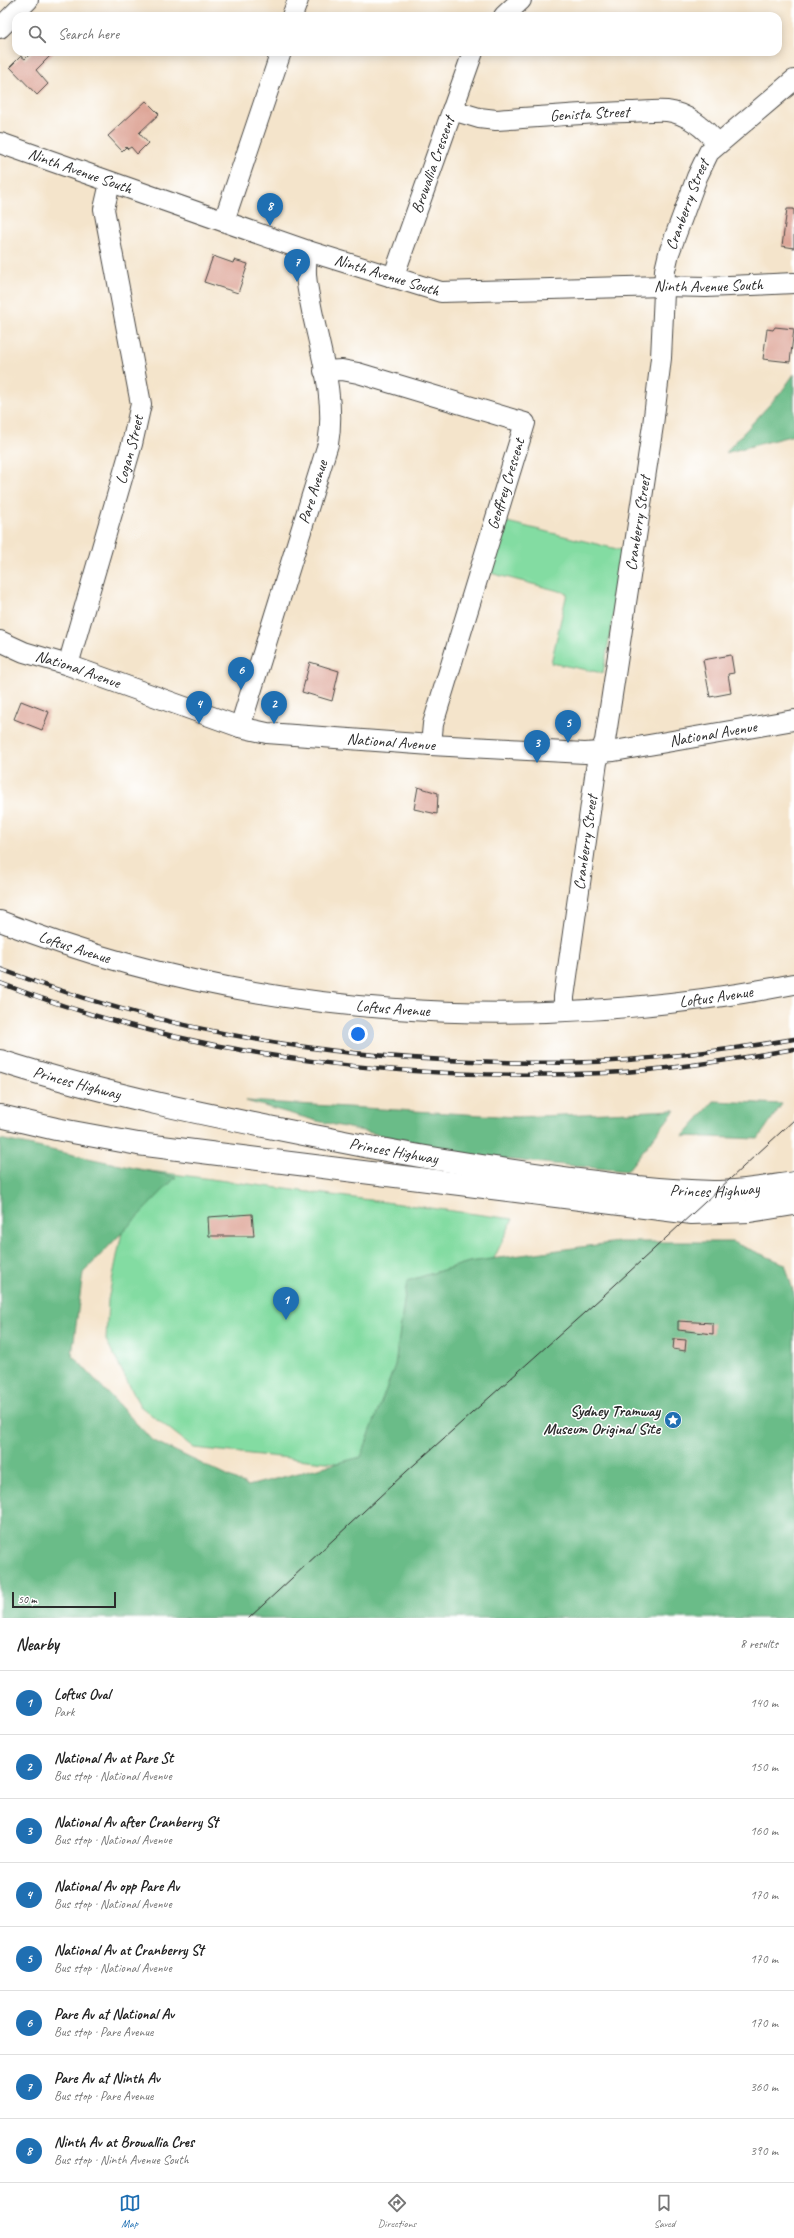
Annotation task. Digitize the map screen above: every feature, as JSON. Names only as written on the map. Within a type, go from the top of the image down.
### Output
[{"type":"highway","name":"Princes Highway","points":[[0,1061],[59,1080],[248,1123],[488,1168],[595,1182],[688,1191],[744,1190],[794,1183]]},
{"type":"highway","points":[[0,1073],[59,1080]]},
{"type":"highway","name":"Princes Highway","points":[[0,1116],[56,1129],[154,1146],[692,1213],[750,1211],[794,1204]]},
{"type":"street","points":[[16,12],[28,0]]},
{"type":"street","points":[[294,12],[298,0]]},
{"type":"street","points":[[508,12],[521,0]]},
{"type":"street","points":[[0,28],[12,16]]},
{"type":"street","points":[[224,221],[279,56]]},
{"type":"street","name":"Browallia Crescent","points":[[393,278],[472,56]]},
{"type":"street","name":"Cranberry Street","points":[[564,1010],[564,997],[600,752],[604,741],[623,628],[653,425],[661,358],[665,270],[669,253],[697,177],[709,152],[717,143],[794,80]]},
{"type":"street","name":"Genista Street","points":[[452,110],[479,118],[496,120],[609,112],[667,111],[682,116],[696,124],[708,132],[717,143]]},
{"type":"street","name":"Ninth Avenue South","points":[[0,143],[110,183],[308,251],[441,292],[664,286],[706,287],[794,283]]},
{"type":"street","name":"Logan Street","points":[[68,665],[132,444],[141,404],[104,209],[110,183]]},
{"type":"street","name":"Pare Avenue","points":[[240,727],[328,444],[332,423],[324,371],[304,274],[308,251]]},
{"type":"street","name":"Geoffrey Crescent","points":[[324,371],[342,370],[358,373],[525,423],[433,724],[431,745]]},
{"type":"street","name":"National Avenue","points":[[0,641],[24,652],[68,665],[240,727],[267,734],[431,745],[600,752],[794,720]]},
{"type":"street","name":"Loftus Avenue","points":[[0,921],[111,958],[200,982],[343,1004],[406,1010],[486,1013],[564,1010],[718,997],[794,984]]},
{"type":"green space","points":[[794,374],[794,435],[725,453],[782,391]]},
{"type":"green space","points":[[499,520],[625,551],[603,673],[551,663],[567,593],[486,572]]},
{"type":"green space","points":[[246,1101],[516,1117],[675,1110],[627,1171],[481,1157],[317,1121]]},
{"type":"green space","points":[[714,1101],[782,1104],[758,1139],[683,1136]]},
{"type":"green space","points":[[0,1139],[176,1177],[83,1273],[72,1355],[152,1440],[248,1486],[361,1457],[395,1365],[407,1281],[469,1262],[618,1242],[732,1242],[785,1264],[794,1294],[794,1618],[0,1618]]},
{"type":"green space","points":[[135,1169],[513,1219],[392,1469],[194,1448],[140,1406],[106,1340],[108,1300]]},
{"type":"building","points":[[21,56],[25,59],[28,56],[50,56],[36,70],[48,84],[37,95],[10,67]]},
{"type":"building","points":[[146,101],[159,114],[139,133],[148,143],[137,154],[131,147],[128,149],[126,147],[122,151],[108,136]]},
{"type":"building","points":[[787,209],[794,209],[794,248],[782,246]]},
{"type":"building","points":[[213,256],[233,263],[234,260],[248,264],[238,293],[204,282]]},
{"type":"building","points":[[775,327],[794,329],[790,362],[763,359],[767,329],[773,330]]},
{"type":"building","points":[[731,655],[734,673],[728,674],[731,693],[710,697],[703,660]]},
{"type":"building","points":[[310,662],[339,671],[332,701],[302,692]]},
{"type":"building","points":[[21,701],[49,712],[42,730],[14,719]]},
{"type":"building","points":[[418,787],[438,793],[437,814],[414,809]]},
{"type":"building","points":[[252,1214],[254,1236],[209,1236],[208,1217]]},
{"type":"building","points":[[678,1321],[713,1323],[713,1334],[678,1330]]},
{"type":"building","points":[[674,1339],[686,1340],[685,1351],[673,1349]]},
{"type":"tram line","points":[[249,1618],[406,1472],[603,1296],[794,1120]]},
{"type":"railway","points":[[0,969],[115,1007],[173,1022],[232,1035],[351,1053],[411,1058],[524,1063],[595,1062],[681,1055],[794,1039]]},
{"type":"railway","points":[[0,983],[72,1008],[146,1030],[222,1046],[298,1059],[374,1068],[451,1073],[528,1075],[605,1073],[653,1070],[794,1049]]},
{"type":"place","name":"Ninth Av at Browallia Cres","points":[[270,226]]},
{"type":"place","name":"Pare Av at Ninth Av","points":[[297,282]]},
{"type":"place","name":"Pare Av at National Av","points":[[241,690]]},
{"type":"place","name":"National Av opp Pare Av","points":[[199,724]]},
{"type":"place","name":"National Av at Pare St","points":[[274,724]]},
{"type":"place","name":"National Av at Cranberry St","points":[[568,743]]},
{"type":"place","name":"National Av after Cranberry St","points":[[537,763]]},
{"type":"place","name":"Loftus Oval","points":[[286,1320]]},
{"type":"place","name":"Sydney Tramway Museum Original Site","points":[[673,1420]]}]
